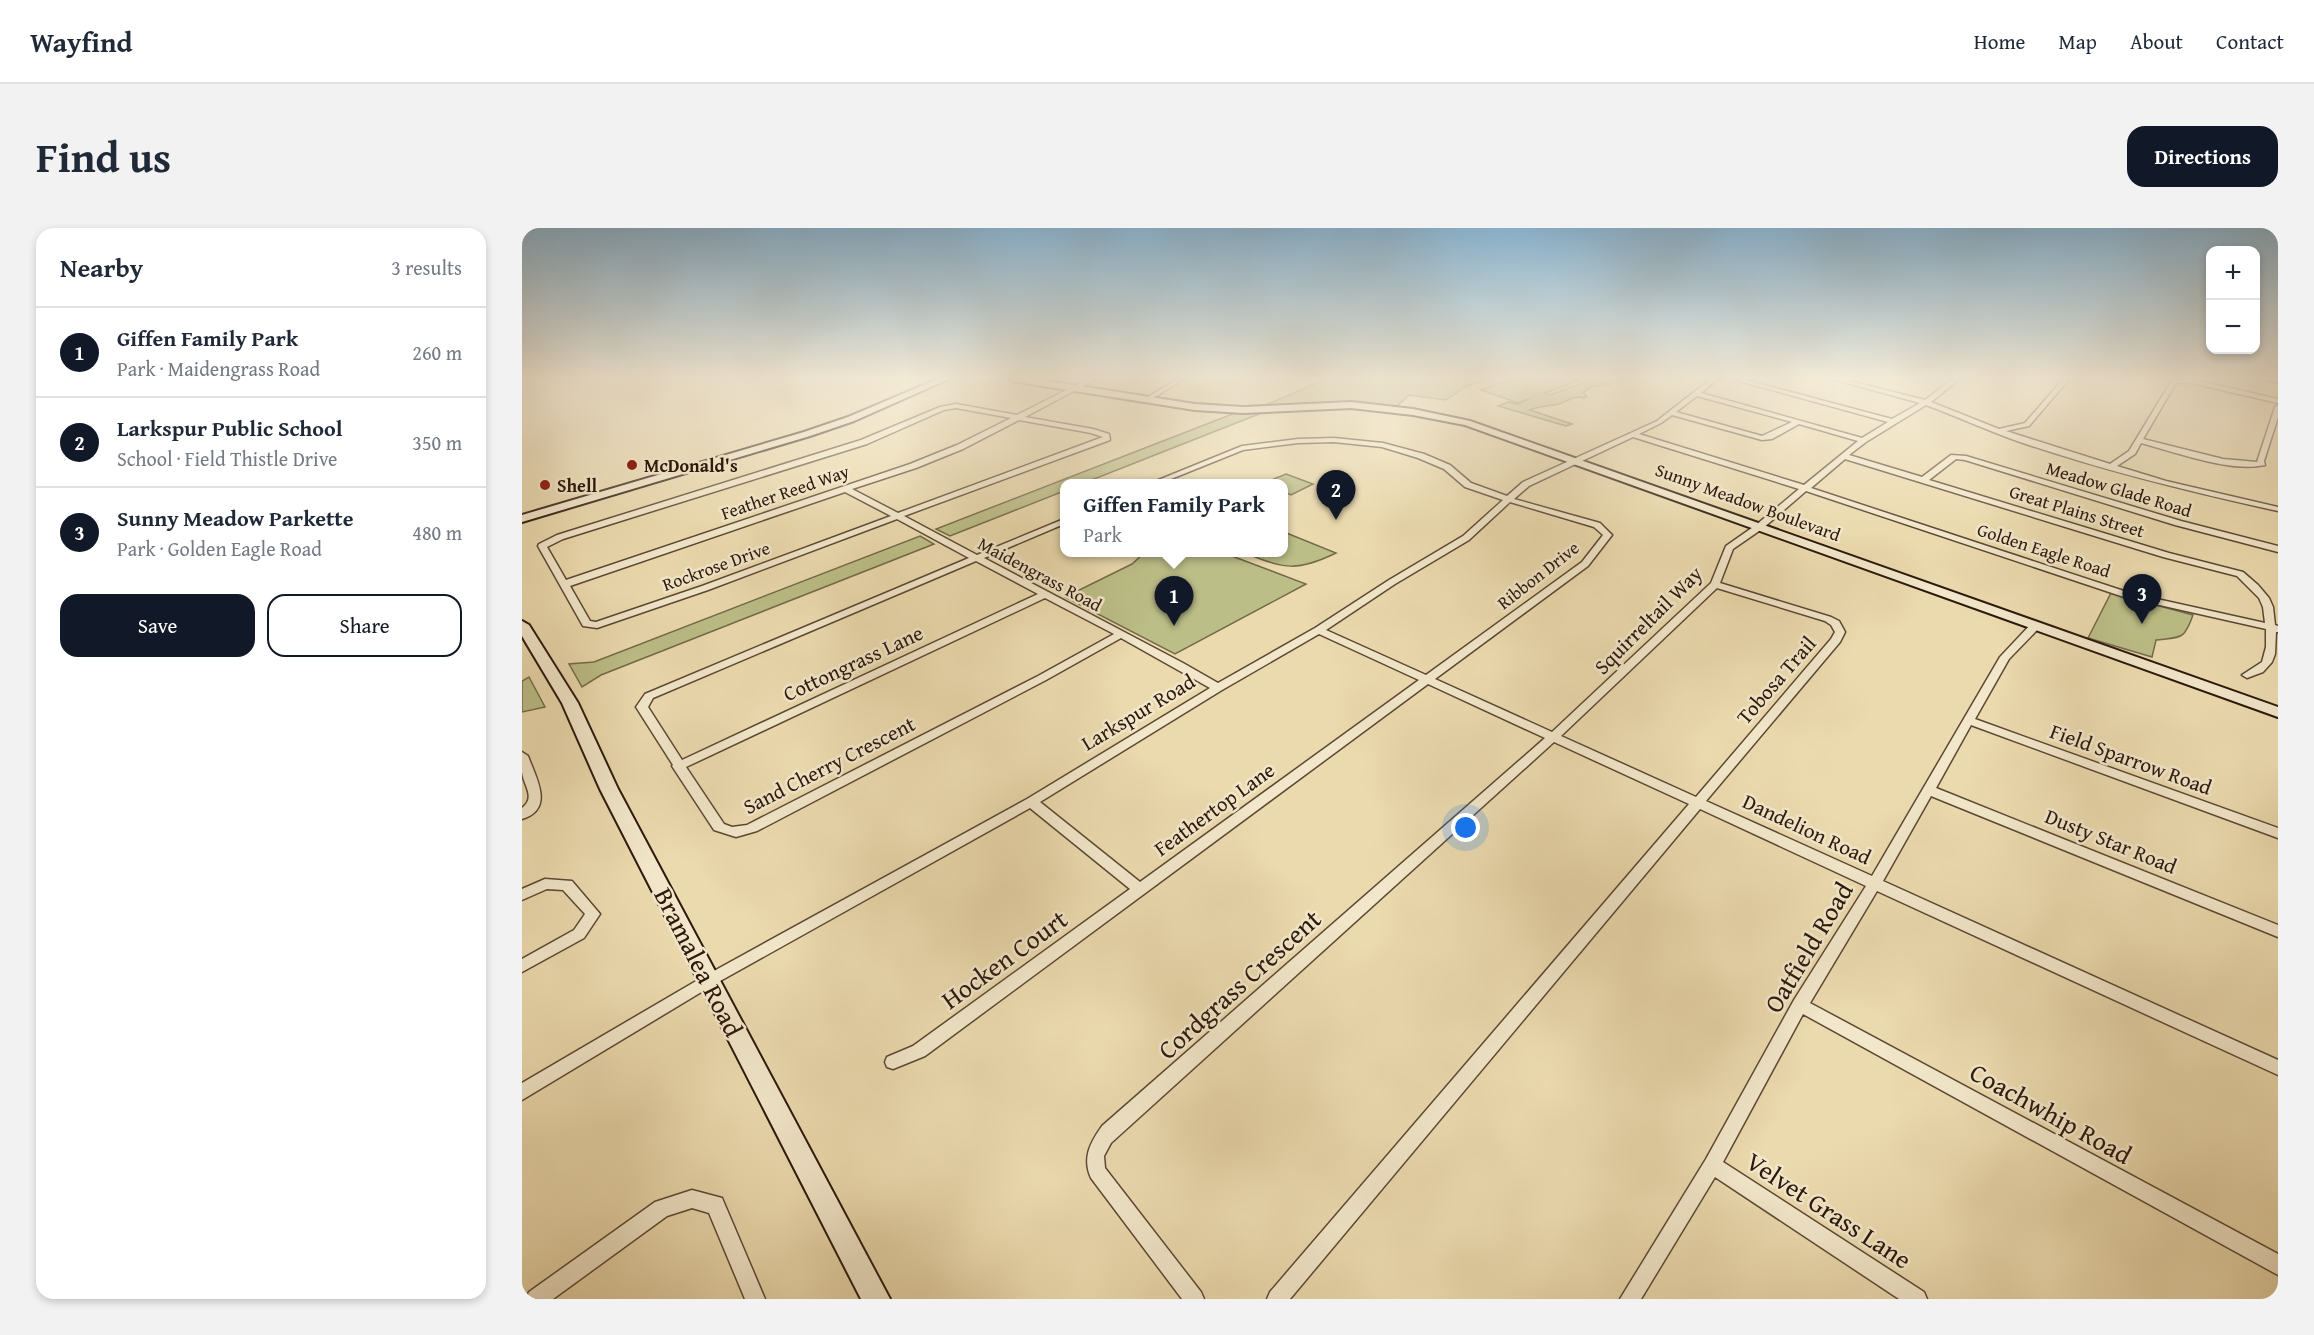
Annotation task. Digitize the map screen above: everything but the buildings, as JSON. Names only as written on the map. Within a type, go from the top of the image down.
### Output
[{"type":"main road","points":[[522,512],[807,428]]},
{"type":"main road","points":[[522,519],[826,428]]},
{"type":"main road","name":"Sunny Meadow Boulevard","points":[[1484,428],[2278,712]]},
{"type":"main road","name":"Bramalea Road","points":[[522,625],[570,703],[609,789],[876,1299]]},
{"type":"street","points":[[565,584],[542,546],[550,540],[864,442],[897,428]]},
{"type":"street","name":"Feather Reed Way","points":[[565,584],[913,466],[960,447],[997,428]]},
{"type":"street","points":[[898,516],[1107,438],[1092,431],[1076,428]]},
{"type":"street","name":"Larkspur Road","points":[[522,1092],[708,981],[1031,802],[1218,688],[1319,630],[1387,585],[1466,538],[1526,484],[1648,428]]},
{"type":"street","points":[[1726,428],[1762,438],[1770,437],[1787,428]]},
{"type":"street","points":[[1820,428],[1863,440]]},
{"type":"street","name":"Squirreltail Way","points":[[1554,736],[1715,584],[1729,548],[1760,527],[1804,488],[1881,428]]},
{"type":"street","points":[[1991,428],[2164,483],[2278,509]]},
{"type":"street","points":[[1998,431],[2013,428]]},
{"type":"street","points":[[2111,467],[2132,452],[2147,428]]},
{"type":"street","points":[[2140,440],[2239,465],[2258,466],[2262,464],[2260,460],[2271,428]]},
{"type":"street","name":"Golden Eagle Road","points":[[1634,435],[1804,488],[2127,595],[2274,628]]},
{"type":"street","points":[[1165,479],[1242,448],[1298,441],[1334,440],[1383,445],[1422,456],[1447,467],[1468,485],[1507,499]]},
{"type":"street","name":"Great Plains Street","points":[[1845,456],[2166,555],[2240,574],[2266,602],[2274,628],[2269,659],[2261,670],[2247,675]]},
{"type":"street","name":"Meadow Glade Road","points":[[1923,480],[1954,457],[1966,458],[2178,523],[2278,549]]},
{"type":"street","name":"Maidengrass Road","points":[[846,489],[1179,665],[1218,688]]},
{"type":"street","name":"Ribbon Drive","points":[[1426,680],[1585,564],[1608,535],[1597,525],[1507,499]]},
{"type":"street","name":"Rockrose Drive","points":[[565,584],[587,624],[597,625],[644,610],[898,516]]},
{"type":"street","points":[[976,558],[1060,523]]},
{"type":"street","name":"Sand Cherry Crescent","points":[[976,558],[649,696],[642,707],[719,827],[727,832],[736,833],[753,828],[1120,635]]},
{"type":"street","name":"Tobosa Trail","points":[[1697,802],[1836,640],[1840,632],[1835,623],[1828,619],[1715,584]]},
{"type":"street","name":"Cottongrass Lane","points":[[678,766],[1044,595]]},
{"type":"street","name":"Oatfield Road","points":[[1630,1299],[1712,1166],[1800,1005],[1875,883],[2005,657],[2035,626]]},
{"type":"street","name":"Dandelion Road","points":[[1319,630],[2278,1068]]},
{"type":"street","name":"Feathertop Lane","points":[[1140,889],[1426,680]]},
{"type":"street","name":"Field Sparrow Road","points":[[1970,721],[2278,833]]},
{"type":"street","name":"Cordgrass Crescent","points":[[1194,1299],[1097,1172],[1093,1161],[1098,1145],[1108,1132],[1554,736]]},
{"type":"street","points":[[522,756],[536,796],[534,805],[522,815]]},
{"type":"street","name":"Dusty Star Road","points":[[1928,790],[2278,931]]},
{"type":"street","points":[[1031,802],[1140,889]]},
{"type":"street","points":[[1277,1299],[1697,802]]},
{"type":"street","points":[[522,896],[545,884],[567,885],[593,914],[579,934],[522,966]]},
{"type":"street","name":"Hocken Court","points":[[893,1062],[919,1051],[1140,889]]},
{"type":"street","name":"Coachwhip Road","points":[[1800,1005],[2278,1265]]},
{"type":"street","name":"Velvet Grass Lane","points":[[1712,1166],[1917,1299]]},
{"type":"street","points":[[536,1299],[662,1209],[692,1198],[714,1205],[755,1299]]},
{"type":"green space","points":[[1196,428],[1223,428],[1094,479],[1065,479]]},
{"type":"green space","points":[[1286,474],[1313,484],[1291,495],[1288,494],[1288,479],[1274,479]]},
{"type":"green space","points":[[1060,481],[1060,493],[950,536],[936,529]]},
{"type":"green space","points":[[1288,534],[1336,553],[1301,565],[1271,563],[1256,557],[1288,557]]},
{"type":"green space","points":[[920,536],[934,544],[601,675],[582,687],[569,664],[594,662]]},
{"type":"green space","points":[[1140,557],[1235,557],[1306,584],[1175,654],[1065,597],[1132,564]]},
{"type":"green space","points":[[2111,593],[2193,615],[2181,636],[2156,640],[2152,657],[2088,638]]},
{"type":"green space","points":[[529,677],[545,707],[522,712],[522,681]]},
{"type":"place","name":"McDonald's","points":[[632,465]]},
{"type":"place","name":"Shell","points":[[545,485]]},
{"type":"place","name":"Larkspur Public School","points":[[1336,520]]},
{"type":"place","name":"Sunny Meadow Parkette","points":[[2142,624]]},
{"type":"place","name":"Giffen Family Park","points":[[1174,626]]}]
